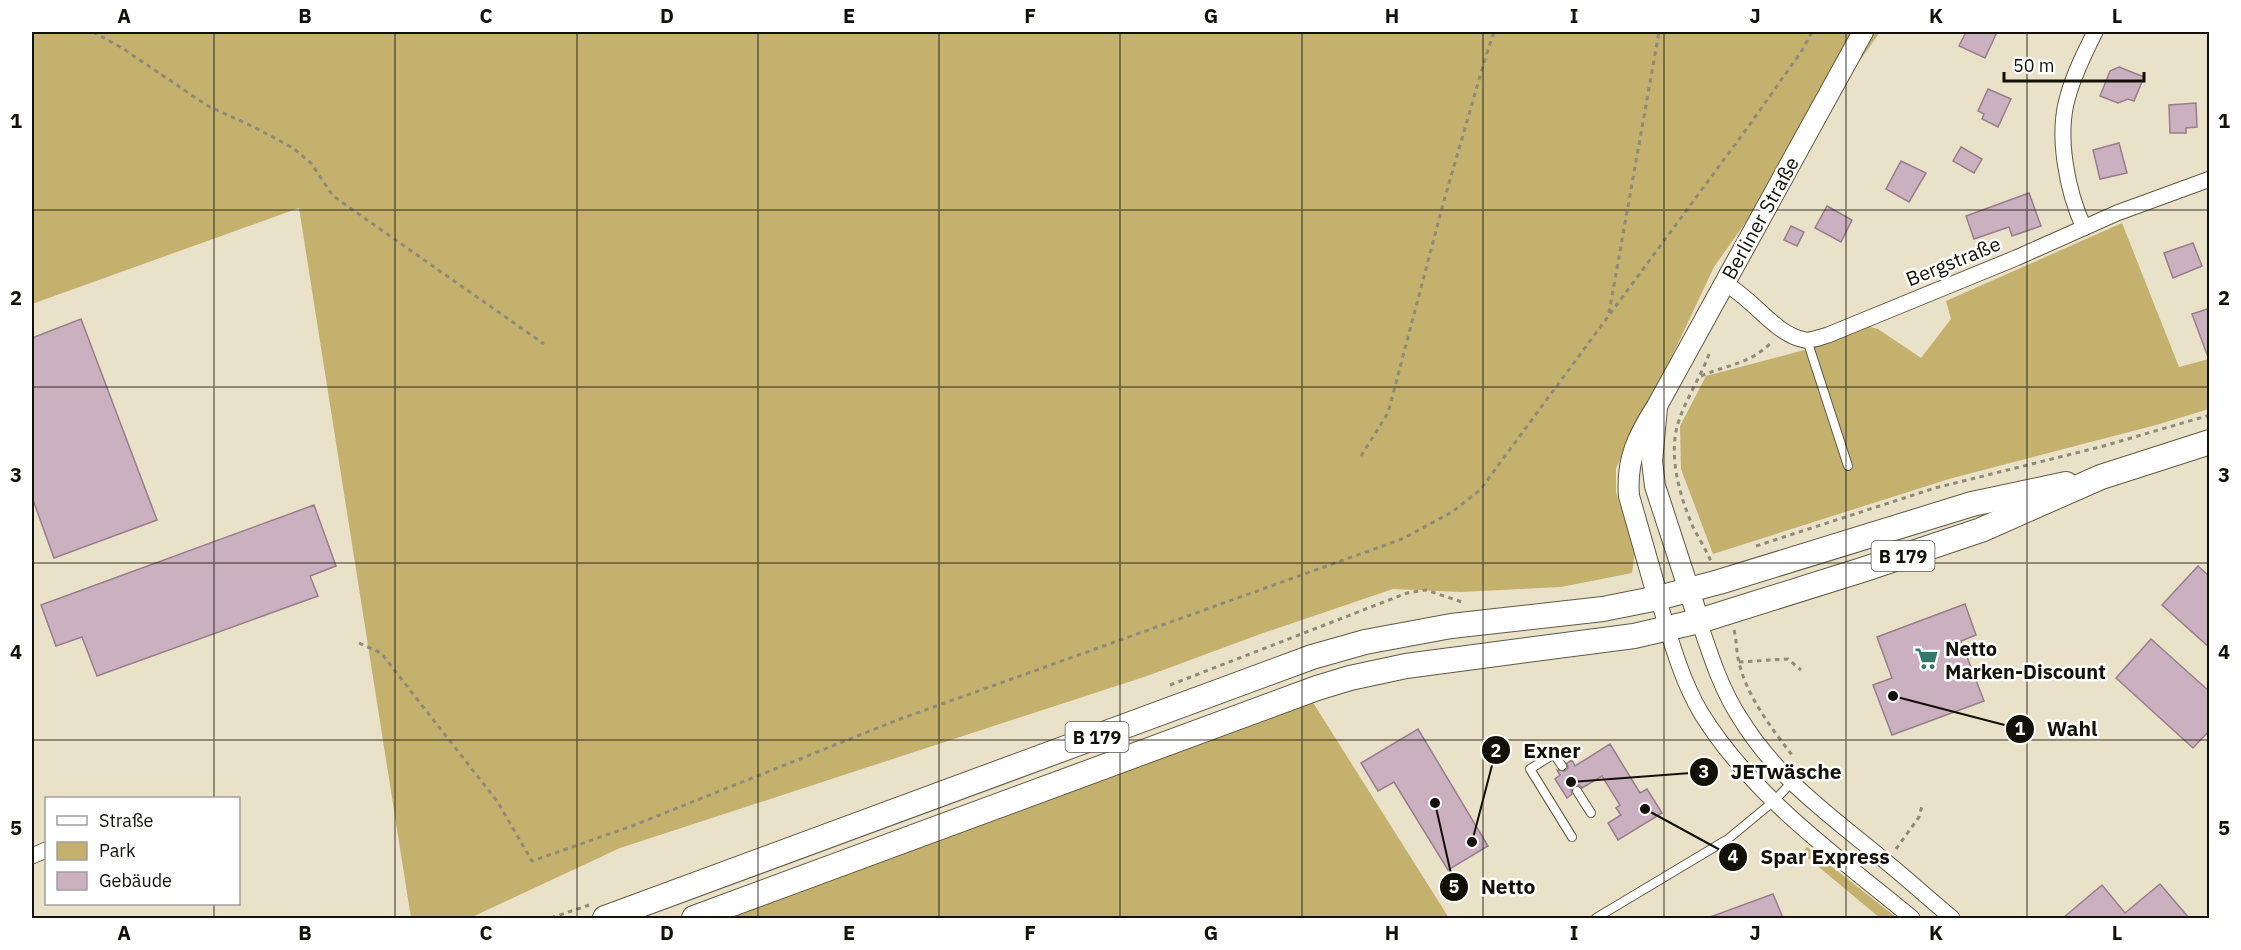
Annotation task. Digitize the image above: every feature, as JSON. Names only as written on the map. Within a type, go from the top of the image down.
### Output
[{"type":"main road","name":"B 179","points":[[694,918],[1268,705],[1350,678],[1422,663],[1668,630],[1729,613],[1981,530],[2101,477],[2210,442]]},
{"type":"main road","name":"B 179","points":[[605,918],[1312,657],[1374,640],[1440,627],[1603,609],[1658,598],[1719,582],[1972,504],[2030,490],[2101,477]]},
{"type":"street","name":"Berliner Straße","points":[[1658,598],[1629,496],[1629,463],[1642,430],[1863,32]]},
{"type":"street","points":[[2084,228],[2077,213],[2064,156],[2063,124],[2067,97],[2095,32]]},
{"type":"street","name":"Bergstraße","points":[[1807,340],[1828,335],[2016,258],[2117,213],[2210,179]]},
{"type":"street","points":[[1724,283],[1740,291],[1782,332],[1807,340]]},
{"type":"street","name":"Berliner Straße","points":[[1657,406],[1652,461],[1655,486],[1699,621]]},
{"type":"street","points":[[1658,598],[1678,663],[1700,711],[1738,766],[1774,801],[1912,918]]},
{"type":"street","points":[[1699,621],[1724,688],[1738,716],[1768,758],[1791,783],[1952,918]]},
{"type":"lane","points":[[1807,340],[1848,466]]},
{"type":"lane","points":[[1562,766],[1554,754],[1530,769],[1572,837]]},
{"type":"lane","points":[[1596,918],[1728,839],[1774,801],[1791,783]]},
{"type":"lane","points":[[1577,791],[1591,813]]},
{"type":"path","points":[[93,32],[122,48],[208,106],[293,148],[310,163],[333,196],[544,344]]},
{"type":"path","points":[[1361,456],[1388,413],[1443,204],[1494,32]]},
{"type":"path","points":[[1609,314],[1659,32]]},
{"type":"path","points":[[359,643],[381,653],[497,801],[532,861],[632,826],[900,719],[1402,539],[1452,512],[1480,490],[1748,127],[1801,52],[1812,32]]},
{"type":"path","points":[[1701,376],[1745,362],[1761,352],[1782,332]]},
{"type":"path","points":[[1712,345],[1701,376],[1686,404],[1674,442],[1681,493],[1693,526],[1719,582]]},
{"type":"path","points":[[2100,447],[2210,415]]},
{"type":"path","points":[[1729,613],[1744,678],[1763,714],[1794,759]]},
{"type":"path","points":[[1739,662],[1788,659],[1801,670]]},
{"type":"path","points":[[1895,850],[1919,817],[1922,806]]},
{"type":"green space","points":[[32,32],[1880,32],[1714,267],[1639,426],[1616,468],[1616,492],[1635,551],[1632,573],[1561,587],[1461,592],[1393,589],[1263,633],[1147,676],[620,848],[470,918],[411,918],[299,208],[32,304]]},
{"type":"green space","points":[[2122,223],[2179,367],[2209,359],[2209,409],[1949,479],[1713,554],[1681,469],[1680,426],[1706,376],[1827,344],[1852,329],[1866,326],[1878,329],[1921,358],[1951,319],[1946,301]]},
{"type":"green space","points":[[1312,701],[1449,918],[725,918],[1084,787]]},
{"type":"green space","points":[[1807,847],[1897,918],[1880,918],[1802,853]]},
{"type":"building","points":[[1966,32],[1997,32],[1985,58],[1959,46]]},
{"type":"building","points":[[2119,67],[2144,77],[2134,101],[2128,99],[2118,103],[2100,96],[2110,71]]},
{"type":"building","points":[[1988,89],[2011,99],[1998,127],[1982,119],[1984,114],[1978,111]]},
{"type":"building","points":[[2196,103],[2197,127],[2186,128],[2186,133],[2170,133],[2169,105]]},
{"type":"building","points":[[2119,143],[2127,173],[2100,179],[2093,150]]},
{"type":"building","points":[[1961,147],[1982,159],[1974,173],[1953,161]]},
{"type":"building","points":[[1901,161],[1926,173],[1909,202],[1886,189]]},
{"type":"building","points":[[2029,193],[2041,226],[2012,236],[2009,227],[1974,239],[1966,216]]},
{"type":"building","points":[[1827,206],[1852,220],[1841,242],[1815,228]]},
{"type":"building","points":[[1791,226],[1804,232],[1797,246],[1784,240]]},
{"type":"building","points":[[2193,243],[2202,266],[2173,278],[2164,253]]},
{"type":"building","points":[[2210,308],[2210,356],[2208,357],[2192,314]]},
{"type":"building","points":[[81,319],[157,520],[54,558],[32,497],[32,338]]},
{"type":"building","points":[[314,505],[336,566],[310,576],[318,596],[97,676],[82,637],[56,646],[41,605]]},
{"type":"building","points":[[2198,566],[2210,577],[2210,648],[2162,605]]},
{"type":"building","name":"Netto Marken-Discount","points":[[1965,604],[1976,635],[1961,641],[1984,701],[1892,735],[1873,685],[1892,678],[1877,637]]},
{"type":"building","points":[[2151,639],[2210,692],[2210,730],[2193,748],[2116,678]]},
{"type":"building","points":[[1418,729],[1488,846],[1448,870],[1394,782],[1378,791],[1361,763]]},
{"type":"building","points":[[1610,744],[1640,793],[1647,789],[1662,813],[1618,840],[1608,823],[1621,815],[1616,808],[1620,805],[1602,776],[1582,788],[1579,785],[1574,786],[1571,789],[1572,794],[1567,798],[1555,779],[1560,775],[1557,770],[1565,771],[1568,768],[1567,763],[1572,760],[1575,766]]},
{"type":"building","points":[[2160,884],[2189,918],[2063,918],[2102,885],[2125,913]]},
{"type":"building","points":[[1773,894],[1783,918],[1710,917]]},
{"type":"place","name":"Netto Marken-Discount","points":[[1927,659]]},
{"type":"place","name":"Wahl","points":[[1893,696]]},
{"type":"place","name":"JETwäsche","points":[[1571,782]]},
{"type":"place","name":"Netto","points":[[1435,803]]},
{"type":"place","name":"Spar Express","points":[[1645,809]]},
{"type":"place","name":"Exner","points":[[1472,842]]}]
